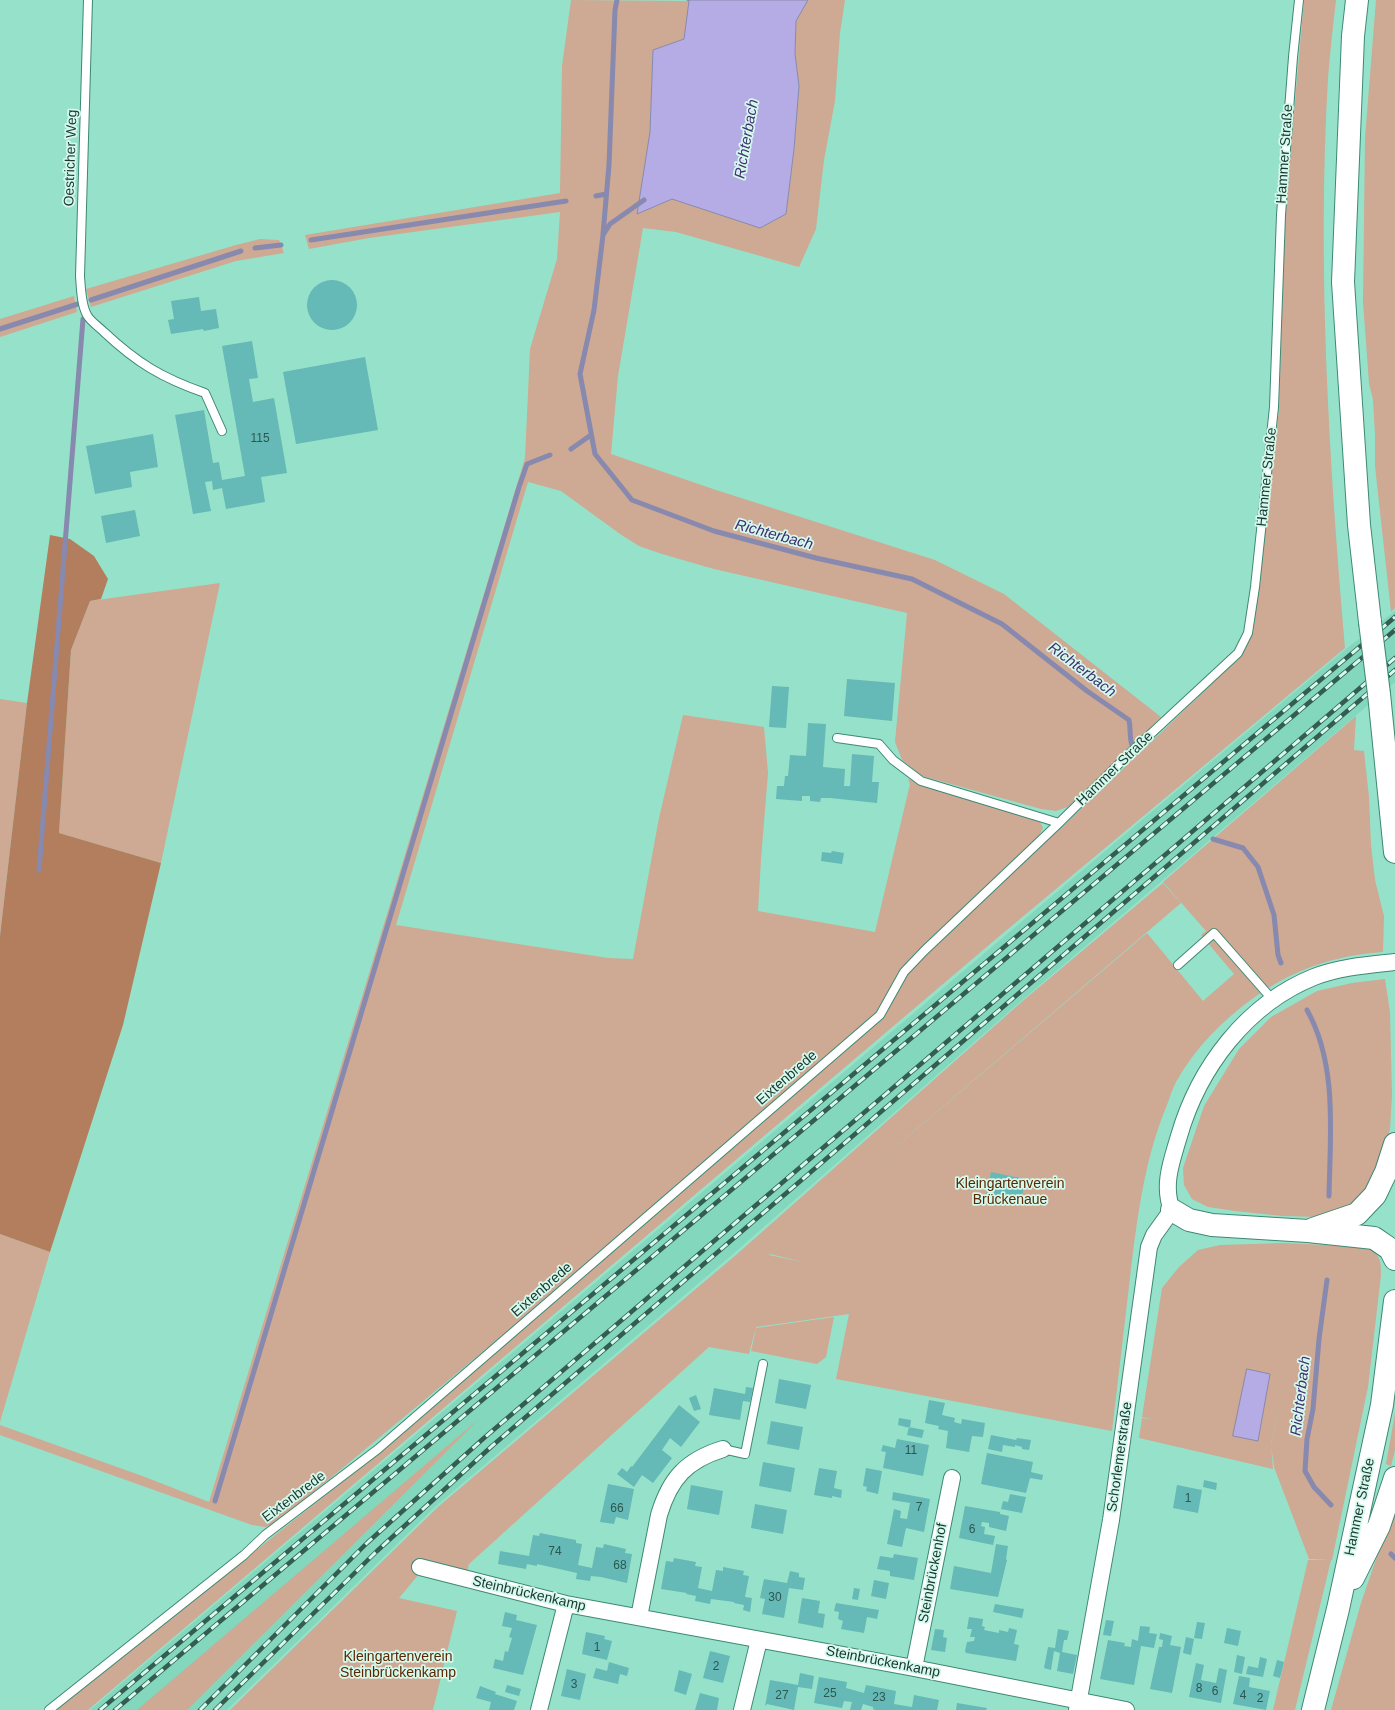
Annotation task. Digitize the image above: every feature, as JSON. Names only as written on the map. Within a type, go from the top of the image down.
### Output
[{"type":"main road","points":[[1357,0],[1353,36],[1343,282],[1359,525],[1379,694],[1395,852]]},
{"type":"main road","points":[[1308,1231],[1357,1214],[1375,1195],[1386,1172],[1395,1144]]},
{"type":"main road","points":[[1172,1210],[1189,1220],[1212,1225],[1308,1231],[1374,1238],[1390,1249],[1395,1259]]},
{"type":"main road","name":"Hammer Straße","points":[[1313,1710],[1338,1610],[1382,1405],[1395,1301]]},
{"type":"main road","points":[[1338,1610],[1379,1526],[1395,1478]]},
{"type":"street","points":[[1172,1210],[1166,1189],[1171,1162],[1182,1127],[1195,1094],[1226,1044],[1247,1020],[1272,1000],[1315,977],[1358,966],[1395,962]]},
{"type":"street","name":"Schorlemerstraße","points":[[1078,1705],[1111,1520],[1148,1247],[1154,1235],[1172,1210]]},
{"type":"street","points":[[639,1617],[659,1515],[664,1500],[674,1480],[690,1464],[707,1454],[723,1449]]},
{"type":"street","name":"Steinbrückenhof","points":[[914,1668],[952,1478]]},
{"type":"street","name":"Steinbrückenkamp","points":[[420,1567],[566,1604],[914,1668],[1078,1705],[1126,1710]]},
{"type":"street","points":[[539,1710],[566,1604]]},
{"type":"street","points":[[742,1710],[759,1640]]},
{"type":"lane","name":"Oestricher Weg","points":[[88,0],[80,276],[82,296],[87,315],[116,344],[147,367],[174,382],[205,393],[222,431]]},
{"type":"lane","name":"Hammer Straße","points":[[1020,859],[1128,755],[1238,653],[1248,633],[1255,587],[1274,407],[1281,214],[1293,57],[1299,0]]},
{"type":"lane","points":[[837,738],[879,744],[893,760],[921,781],[1059,823]]},
{"type":"lane","name":"Eixtenbrede","points":[[49,1710],[244,1555],[265,1535],[378,1449],[880,1015],[904,972],[1020,859]]},
{"type":"lane","points":[[1178,964],[1214,933],[1272,1000]]},
{"type":"lane","points":[[723,1449],[745,1454],[763,1364]]},
{"type":"shaded area","points":[[50,535],[70,539],[94,556],[108,579],[101,599],[90,601],[71,650],[59,833],[161,863],[123,1025],[50,1252],[0,1234],[0,936],[27,703]]},
{"type":"shaded area","points":[[1395,611],[1395,682],[1020,1002],[733,1254],[436,1506],[227,1710],[90,1710],[1149,814],[1346,649]]},
{"type":"green space","points":[[571,0],[689,1],[684,39],[653,50],[650,132],[637,214],[672,199],[760,228],[786,214],[794,149],[799,86],[795,54],[796,21],[808,0],[845,0],[840,33],[835,101],[824,160],[816,229],[799,267],[676,232],[643,228],[618,376],[611,454],[716,490],[935,560],[1004,594],[1161,717],[1068,807],[1056,811],[1041,809],[922,776],[902,760],[895,742],[907,613],[714,569],[662,554],[639,546],[561,491],[528,482],[396,925],[608,958],[633,959],[659,818],[683,715],[764,727],[768,773],[758,911],[875,932],[910,784],[908,779],[1035,818],[1040,822],[1043,828],[1037,839],[901,969],[877,1013],[498,1339],[274,1525],[265,1527],[252,1525],[0,1435],[0,1425],[145,1477],[209,1502],[525,458],[530,349],[557,259],[560,212],[369,238],[309,249],[305,235],[560,193],[562,66]]},
{"type":"green space","points":[[1304,0],[1336,0],[1328,78],[1325,149],[1324,292],[1326,363],[1334,506],[1345,648],[996,939],[88,1710],[55,1710],[381,1451],[883,1017],[907,975],[927,954],[1023,860],[1062,827],[1241,655],[1253,633],[1279,409],[1285,215]]},
{"type":"green space","points":[[1376,0],[1395,0],[1395,608],[1391,612],[1375,466],[1373,400],[1369,383],[1363,302],[1365,138]]},
{"type":"green space","points":[[260,239],[279,240],[284,253],[236,261],[91,307],[86,289]]},
{"type":"green space","points":[[74,296],[77,312],[0,337],[0,319]]},
{"type":"green space","points":[[220,583],[161,863],[59,833],[71,650],[90,601]]},
{"type":"green space","points":[[0,699],[27,703],[0,936]]},
{"type":"green space","points":[[1356,716],[1354,750],[1364,751],[1375,880],[1384,916],[1383,952],[1348,957],[1314,966],[1298,972],[1267,989],[1230,1016],[1210,1036],[1183,1070],[1176,1082],[1152,1147],[1142,1190],[1112,1431],[836,1379],[849,1314],[756,1327],[749,1354],[709,1347],[469,1564],[465,1578],[424,1568],[399,1598],[457,1611],[433,1710],[230,1710],[439,1506],[736,1255],[1025,999],[1163,883],[1181,903],[820,1211],[1147,933],[1203,1001],[1234,974],[1201,935],[1206,931],[1163,882]],"holes":[[[770,1254],[807,1263],[769,1255]]]},
{"type":"green space","points":[[1385,979],[1390,1012],[1392,1096],[1390,1129],[1385,1152],[1362,1198],[1347,1208],[1319,1217],[1283,1216],[1235,1211],[1208,1207],[1192,1199],[1184,1185],[1183,1168],[1204,1106],[1239,1049],[1271,1017],[1317,991],[1352,983]]},
{"type":"green space","points":[[0,1234],[50,1252],[0,1422]]},
{"type":"green space","points":[[1284,1243],[1367,1247],[1378,1256],[1381,1266],[1381,1275],[1368,1387],[1332,1560],[1309,1559],[1274,1467],[1271,1446],[1273,1469],[1139,1438],[1142,1418],[1155,1420],[1142,1417],[1162,1288],[1179,1267],[1198,1250],[1220,1245]]},
{"type":"green space","points":[[834,1317],[826,1357],[817,1364],[751,1351],[756,1328]]},
{"type":"green space","points":[[1395,1413],[1395,1450],[1391,1466],[1386,1464]]},
{"type":"green space","points":[[479,1419],[187,1710],[137,1710]]},
{"type":"green space","points":[[1395,1504],[1395,1710],[1331,1710],[1361,1603]]},
{"type":"green space","points":[[1308,1560],[1331,1560],[1295,1710],[1273,1710]]},
{"type":"water","points":[[687,0],[808,0],[796,21],[795,54],[799,86],[794,149],[786,214],[760,228],[672,199],[637,214],[650,132],[653,50],[684,39],[689,1]]},
{"type":"water","points":[[1247,1369],[1270,1374],[1258,1441],[1233,1436]]},
{"type":"building","points":[[332,280],[341,282],[352,291],[357,305],[355,314],[346,325],[332,330],[323,328],[312,319],[307,305],[309,296],[318,285]]},
{"type":"building","points":[[199,297],[201,311],[216,309],[219,328],[171,334],[168,320],[174,319],[171,301]]},
{"type":"building","points":[[252,341],[258,378],[249,379],[253,402],[274,398],[287,473],[261,477],[265,502],[226,509],[222,488],[213,490],[212,481],[205,482],[211,511],[193,514],[175,415],[204,410],[213,463],[219,462],[222,480],[245,476],[222,346]]},
{"type":"building","points":[[365,357],[378,430],[296,444],[283,372]]},
{"type":"building","points":[[153,434],[158,467],[130,472],[132,487],[95,494],[86,446]]},
{"type":"building","points":[[135,510],[140,536],[106,543],[101,516]]},
{"type":"building","points":[[847,679],[895,683],[892,721],[844,716]]},
{"type":"building","points":[[772,686],[789,687],[786,728],[769,727]]},
{"type":"building","points":[[808,723],[826,724],[823,767],[845,769],[844,786],[850,786],[852,754],[874,756],[872,782],[879,782],[877,803],[830,798],[821,798],[820,802],[810,801],[810,796],[802,796],[802,801],[776,799],[777,786],[784,786],[785,776],[788,776],[790,755],[806,756]]},
{"type":"building","points":[[832,851],[844,853],[842,864],[821,861],[822,852],[831,853]]},
{"type":"building","points":[[991,1172],[1025,1179],[1021,1202],[986,1195]]},
{"type":"building","points":[[779,1379],[811,1385],[806,1409],[775,1403]]},
{"type":"building","points":[[746,1387],[753,1388],[750,1402],[743,1401],[740,1420],[709,1415],[714,1388],[745,1394]]},
{"type":"building","points":[[696,1395],[701,1409],[694,1411],[689,1398]]},
{"type":"building","points":[[929,1400],[945,1403],[942,1415],[955,1418],[954,1422],[961,1424],[962,1419],[985,1423],[983,1437],[972,1436],[969,1452],[946,1448],[948,1431],[938,1429],[939,1426],[925,1423]]},
{"type":"building","points":[[679,1405],[700,1422],[681,1447],[670,1438],[662,1450],[672,1458],[653,1483],[642,1475],[634,1487],[617,1474],[622,1468],[627,1472],[631,1466],[632,1467]]},
{"type":"building","points":[[899,1418],[911,1420],[910,1428],[898,1425]]},
{"type":"building","points":[[771,1421],[803,1427],[799,1450],[767,1444]]},
{"type":"building","points":[[909,1427],[924,1430],[922,1438],[907,1435]]},
{"type":"building","points":[[991,1435],[1016,1440],[1017,1438],[1031,1440],[1029,1450],[1022,1449],[1022,1447],[1015,1445],[1015,1447],[1003,1445],[1002,1452],[988,1449]]},
{"type":"building","points":[[897,1439],[929,1445],[923,1476],[883,1468],[886,1452],[881,1451],[883,1445],[895,1448]]},
{"type":"building","points":[[987,1453],[1033,1462],[1031,1472],[1043,1475],[1042,1480],[1030,1478],[1026,1493],[981,1484]]},
{"type":"building","points":[[763,1462],[795,1468],[791,1492],[759,1486]]},
{"type":"building","points":[[819,1468],[837,1471],[834,1488],[842,1490],[841,1498],[814,1495]]},
{"type":"building","points":[[866,1468],[882,1471],[878,1494],[866,1491],[867,1487],[863,1486]]},
{"type":"building","points":[[1204,1480],[1217,1483],[1216,1490],[1203,1487]]},
{"type":"building","points":[[608,1484],[634,1489],[628,1520],[616,1517],[614,1524],[600,1522]]},
{"type":"building","points":[[691,1485],[723,1491],[719,1515],[687,1509]]},
{"type":"building","points":[[1177,1485],[1202,1490],[1198,1513],[1173,1508]]},
{"type":"building","points":[[893,1492],[930,1499],[924,1532],[906,1528],[902,1547],[887,1544],[894,1509],[901,1511],[900,1518],[907,1519],[910,1503],[892,1500]]},
{"type":"building","points":[[1010,1494],[1026,1497],[1022,1513],[1001,1509],[1003,1501],[1008,1502]]},
{"type":"building","points":[[755,1504],[787,1510],[783,1534],[751,1528]]},
{"type":"building","points":[[965,1506],[1000,1512],[1000,1514],[1009,1516],[1006,1531],[989,1527],[989,1523],[982,1522],[981,1526],[985,1527],[984,1534],[995,1536],[993,1545],[959,1538]]},
{"type":"building","points":[[540,1533],[576,1540],[576,1543],[582,1544],[578,1565],[592,1568],[596,1547],[603,1548],[604,1544],[626,1549],[625,1553],[632,1554],[627,1583],[591,1576],[590,1581],[576,1579],[577,1573],[537,1564],[537,1566],[527,1564],[526,1569],[498,1564],[500,1551],[529,1556],[533,1535],[539,1536]]},
{"type":"building","points":[[996,1544],[1008,1546],[1007,1560],[998,1597],[950,1589],[954,1566],[991,1573]]},
{"type":"building","points":[[894,1554],[918,1558],[914,1580],[890,1576],[890,1571],[877,1569],[880,1556],[893,1558]]},
{"type":"building","points":[[674,1558],[696,1562],[695,1566],[702,1567],[698,1588],[712,1591],[716,1570],[723,1571],[723,1567],[744,1571],[743,1575],[749,1576],[745,1597],[752,1598],[750,1612],[743,1610],[744,1605],[734,1602],[711,1599],[710,1604],[695,1601],[696,1596],[686,1594],[687,1593],[661,1589],[666,1561],[673,1562]]},
{"type":"building","points":[[790,1571],[799,1573],[799,1577],[805,1578],[803,1590],[789,1588],[784,1618],[762,1614],[765,1599],[760,1598],[764,1579],[787,1583]]},
{"type":"building","points":[[874,1580],[889,1583],[886,1599],[871,1596]]},
{"type":"building","points":[[854,1588],[860,1589],[858,1600],[852,1599]]},
{"type":"building","points":[[802,1598],[820,1601],[818,1613],[825,1614],[823,1628],[798,1623]]},
{"type":"building","points":[[836,1603],[879,1610],[877,1619],[867,1617],[864,1633],[841,1629],[843,1621],[838,1619],[839,1612],[834,1611]]},
{"type":"building","points":[[995,1604],[1024,1609],[1022,1618],[993,1612]]},
{"type":"building","points":[[505,1612],[517,1615],[516,1620],[537,1625],[523,1675],[493,1668],[495,1659],[503,1661],[505,1651],[508,1652],[512,1638],[509,1637],[512,1628],[502,1626]]},
{"type":"building","points":[[969,1617],[983,1619],[982,1626],[985,1627],[984,1630],[999,1633],[999,1630],[1008,1632],[1009,1628],[1017,1630],[1014,1644],[1019,1645],[1016,1661],[966,1653],[967,1642],[974,1641],[975,1637],[970,1637],[972,1629],[967,1629]]},
{"type":"building","points":[[1106,1620],[1114,1621],[1111,1636],[1103,1635]]},
{"type":"building","points":[[1197,1622],[1205,1623],[1202,1639],[1194,1638]]},
{"type":"building","points":[[1140,1626],[1150,1627],[1149,1633],[1157,1634],[1154,1648],[1141,1646],[1134,1685],[1100,1679],[1108,1640],[1125,1643],[1124,1646],[1131,1647],[1132,1639],[1138,1641]]},
{"type":"building","points":[[1227,1628],[1241,1631],[1238,1646],[1224,1643]]},
{"type":"building","points":[[935,1629],[944,1630],[943,1637],[947,1638],[945,1652],[931,1650]]},
{"type":"building","points":[[1058,1629],[1069,1631],[1067,1640],[1064,1640],[1062,1652],[1077,1655],[1073,1674],[1057,1671],[1060,1653],[1054,1651],[1051,1670],[1044,1668],[1048,1647],[1055,1648]]},
{"type":"building","points":[[586,1632],[605,1636],[604,1639],[612,1641],[607,1660],[582,1654]]},
{"type":"building","points":[[1160,1633],[1172,1636],[1170,1645],[1181,1647],[1172,1693],[1150,1689],[1159,1647],[1162,1647],[1163,1640],[1159,1639]]},
{"type":"building","points":[[1186,1637],[1194,1639],[1191,1655],[1183,1653]]},
{"type":"building","points":[[710,1651],[730,1656],[723,1683],[703,1678]]},
{"type":"building","points":[[1237,1655],[1245,1657],[1242,1674],[1234,1672]]},
{"type":"building","points":[[1260,1657],[1267,1659],[1263,1677],[1246,1674],[1248,1666],[1258,1668]]},
{"type":"building","points":[[1277,1660],[1284,1662],[1280,1678],[1273,1676]]},
{"type":"building","points":[[609,1662],[629,1668],[627,1676],[620,1674],[618,1684],[593,1678],[596,1668],[607,1671]]},
{"type":"building","points":[[1196,1663],[1204,1665],[1201,1680],[1216,1683],[1219,1668],[1227,1670],[1221,1703],[1189,1697]]},
{"type":"building","points":[[567,1669],[586,1674],[580,1700],[561,1696]]},
{"type":"building","points":[[679,1670],[692,1674],[686,1695],[674,1691]]},
{"type":"building","points":[[800,1673],[814,1676],[812,1689],[798,1687],[794,1710],[767,1704],[765,1706],[770,1680],[798,1685]]},
{"type":"building","points":[[1239,1676],[1250,1678],[1249,1687],[1270,1691],[1266,1710],[1233,1704]]},
{"type":"building","points":[[819,1677],[847,1682],[846,1688],[864,1693],[866,1685],[896,1691],[894,1704],[912,1707],[914,1695],[939,1700],[937,1710],[875,1710],[873,1707],[863,1704],[861,1710],[850,1710],[852,1702],[844,1701],[842,1708],[814,1703]]},
{"type":"building","points":[[507,1685],[521,1689],[519,1696],[505,1692]]},
{"type":"building","points":[[480,1686],[496,1692],[495,1694],[517,1701],[514,1710],[489,1710],[491,1702],[476,1698]]},
{"type":"building","points":[[700,1693],[719,1698],[717,1710],[695,1710]]},
{"type":"building","points":[[957,1703],[987,1708],[986,1710],[956,1710]]},
{"type":"waterway","points":[[603,234],[609,165],[615,10],[617,0]]},
{"type":"waterway","points":[[596,196],[606,194]]},
{"type":"waterway","name":"Richterbach","points":[[644,200],[610,224],[603,235],[594,310],[580,374],[595,454],[632,500],[714,531],[816,558],[912,579],[1002,624],[1087,691],[1129,720],[1132,745]]},
{"type":"waterway","points":[[311,240],[566,201]]},
{"type":"waterway","points":[[255,248],[281,245]]},
{"type":"waterway","points":[[91,300],[241,251]]},
{"type":"waterway","points":[[0,329],[81,303]]},
{"type":"waterway","points":[[39,870],[83,319]]},
{"type":"waterway","points":[[571,449],[591,435]]},
{"type":"waterway","points":[[215,1501],[519,487],[527,464],[550,455]]},
{"type":"waterway","name":"Richterbach","points":[[1213,839],[1243,848],[1258,867],[1274,915],[1278,955],[1281,963]]},
{"type":"waterway","name":"Richterbach","points":[[1307,1010],[1317,1031],[1324,1054],[1328,1077],[1331,1125],[1329,1196]]},
{"type":"waterway","name":"Richterbach","points":[[1327,1280],[1319,1339],[1313,1409],[1307,1439],[1305,1471],[1314,1487],[1331,1505]]},
{"type":"waterway","name":"Richterbach","points":[[1391,1554],[1395,1558]]},
{"type":"railway","points":[[100,1710],[1395,617]]},
{"type":"railway","points":[[115,1710],[1395,630]]},
{"type":"railway","points":[[200,1710],[367,1543],[484,1438],[1395,658]]},
{"type":"railway","points":[[215,1710],[377,1551],[492,1446],[1395,670]]},
{"type":"park label","name":"Kleingartenverein Brückenaue","points":[[1010,1192]]},
{"type":"park label","name":"Kleingartenverein Steinbrückenkamp","points":[[398,1666]]}]
